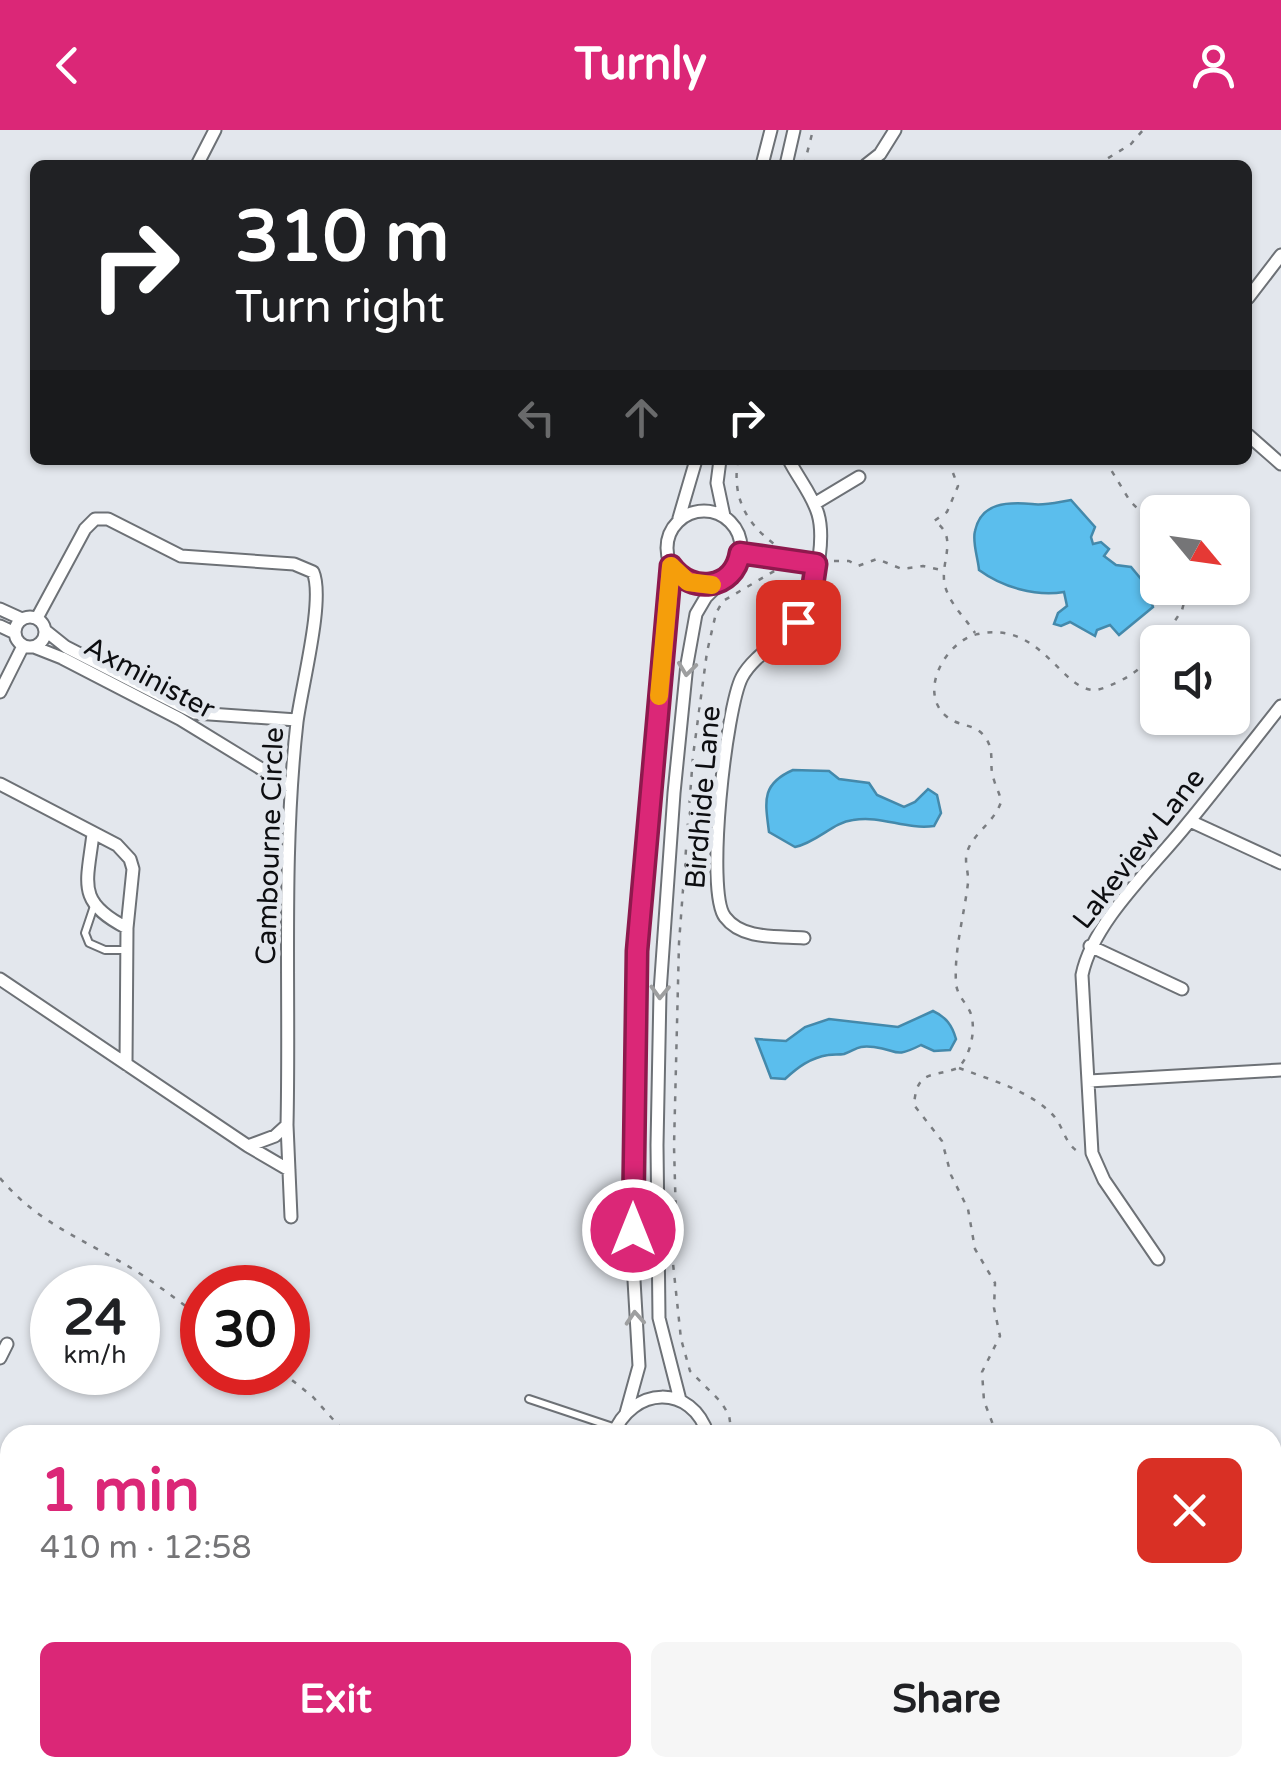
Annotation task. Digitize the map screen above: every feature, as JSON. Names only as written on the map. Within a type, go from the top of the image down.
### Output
[{"type":"street","points":[[200,160],[215,130]]},
{"type":"street","points":[[763,160],[771,130]]},
{"type":"street","points":[[787,160],[794,130]]},
{"type":"street","points":[[872,160],[896,130]]},
{"type":"street","points":[[1252,293],[1281,255]]},
{"type":"street","points":[[1252,439],[1281,464]]},
{"type":"street","points":[[619,1425],[626,1413],[639,1366],[633,1264],[637,951],[671,566],[667,543],[690,490],[695,465]]},
{"type":"street","points":[[680,1400],[659,1318],[656,1145],[660,992],[674,793],[696,614],[732,573],[740,553],[740,536],[724,516],[717,483],[719,465]]},
{"type":"street","name":"Birdhide Lane","points":[[792,465],[820,520],[816,564],[806,612],[748,667],[733,699],[716,868],[718,906],[727,921],[749,933],[804,938]]},
{"type":"street","points":[[814,504],[859,477]]},
{"type":"street","points":[[677,522],[699,511],[724,516]]},
{"type":"street","name":"Cambourne Circle","points":[[37,618],[85,528],[95,519],[108,519],[193,559],[305,567],[313,572],[317,591],[291,788],[287,1125],[291,1216]]},
{"type":"street","points":[[740,553],[816,564]]},
{"type":"street","points":[[671,566],[678,576],[699,586],[722,581]]},
{"type":"street","points":[[0,609],[22,619],[37,618],[46,631],[43,641],[29,647],[0,692]]},
{"type":"street","points":[[15,633],[22,619]]},
{"type":"street","points":[[0,626],[15,633],[29,647]]},
{"type":"street","name":"Axminister","points":[[46,631],[66,647],[195,713],[298,720]]},
{"type":"street","name":"Axminister","points":[[29,647],[180,719],[291,788]]},
{"type":"street","name":"Lakeview Lane","points":[[1158,1259],[1104,1180],[1092,1152],[1082,975],[1090,946],[1281,706]]},
{"type":"street","points":[[0,784],[117,845],[130,859],[133,869],[127,928],[126,1064]]},
{"type":"street","points":[[1190,821],[1281,863]]},
{"type":"street","points":[[93,834],[88,874],[94,906],[127,928]]},
{"type":"street","points":[[1090,946],[1182,988]]},
{"type":"street","points":[[0,979],[289,1170]]},
{"type":"street","points":[[1089,1081],[1281,1070]]},
{"type":"street","points":[[248,1146],[275,1136],[287,1125]]},
{"type":"street","points":[[0,1358],[7,1344]]},
{"type":"street","points":[[626,1413],[646,1399],[663,1396],[694,1409],[705,1425]]},
{"type":"lane","points":[[94,906],[85,933],[89,943],[105,950],[127,950]]},
{"type":"lane","points":[[529,1399],[599,1425]]},
{"type":"path","points":[[805,160],[814,130]]},
{"type":"path","points":[[1105,160],[1135,141],[1142,130]]},
{"type":"path","points":[[730,1425],[721,1402],[690,1372],[681,1339],[672,1254],[676,1219],[674,1146],[680,943],[691,776],[707,652],[716,613],[723,601],[782,567],[784,552],[758,532],[739,505],[735,484],[737,465]]},
{"type":"path","points":[[1108,465],[1140,511]]},
{"type":"path","points":[[953,473],[958,486],[947,512],[934,521],[943,526],[948,537],[942,571],[953,607],[976,634]]},
{"type":"path","points":[[816,564],[842,560],[858,566],[876,559],[902,569],[924,566],[942,571]]},
{"type":"path","points":[[958,1068],[970,1048],[972,1022],[956,986],[968,880],[966,857],[970,845],[994,818],[1001,802],[992,777],[990,744],[975,727],[948,719],[938,706],[935,692],[947,653],[957,642],[976,634],[1012,633],[1031,643],[1084,688],[1097,690],[1140,669]]},
{"type":"path","points":[[993,1425],[984,1402],[982,1372],[1000,1336],[994,1308],[995,1283],[975,1249],[968,1209],[951,1174],[946,1149],[914,1105],[918,1084],[922,1078],[958,1068],[1028,1096],[1057,1119],[1071,1148],[1092,1152]]},
{"type":"path","points":[[0,1178],[21,1203],[52,1226],[140,1273],[180,1302]]},
{"type":"path","points":[[310,1395],[337,1425]]},
{"type":"water","points":[[1071,500],[1095,527],[1093,544],[1101,542],[1109,549],[1104,556],[1116,565],[1131,567],[1140,578],[1140,605],[1153,607],[1119,635],[1110,625],[1097,630],[1095,636],[1070,622],[1054,624],[1058,613],[1067,606],[1064,592],[1020,589],[979,570],[975,531],[983,514],[1005,504]]},
{"type":"water","points":[[793,770],[829,771],[839,779],[869,783],[877,795],[904,807],[928,789],[937,795],[941,813],[934,826],[874,819],[846,822],[795,847],[769,832],[767,811],[770,788]]},
{"type":"water","points":[[933,1011],[953,1030],[956,1039],[950,1050],[934,1051],[921,1045],[900,1053],[861,1047],[816,1058],[785,1079],[771,1078],[756,1039],[786,1041],[805,1027],[829,1019],[898,1027]]},
{"type":"slow traffic","points":[[659,696],[671,566],[688,582],[712,585]]},
{"type":"route","points":[[633,1230],[637,951],[671,566],[678,576],[699,586],[722,581],[732,573],[740,553],[816,564],[810,604],[798,622]]}]
